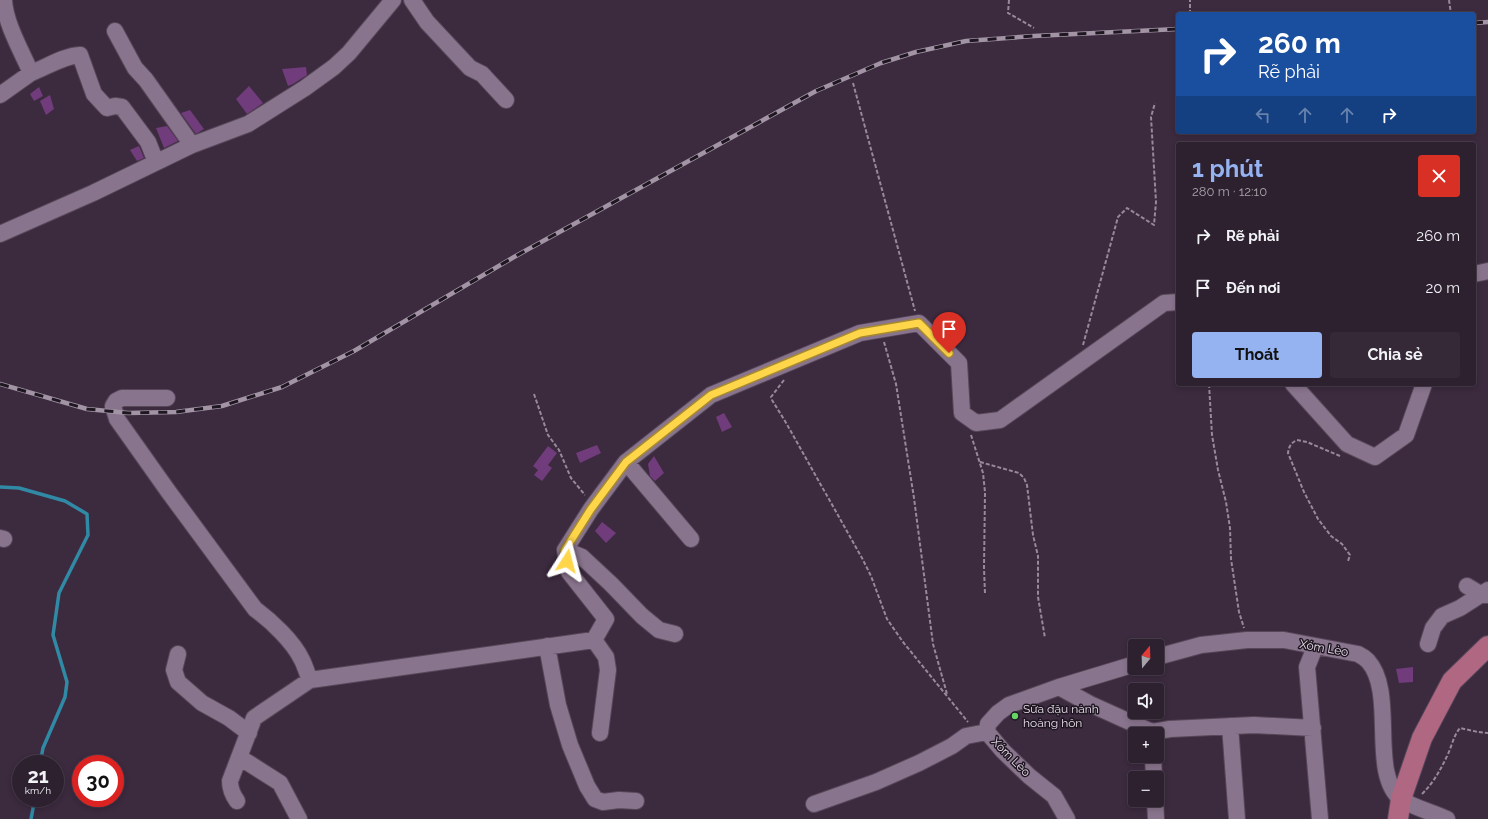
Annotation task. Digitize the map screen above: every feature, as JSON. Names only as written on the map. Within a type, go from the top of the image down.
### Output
[{"type":"main road","points":[[1398,819],[1406,802],[1422,738],[1452,681],[1488,646]]},
{"type":"street","points":[[4,0],[4,6],[11,28],[31,74]]},
{"type":"street","points":[[1,232],[93,193],[192,145],[248,124],[305,88],[334,67],[349,53],[393,0]]},
{"type":"street","points":[[412,0],[432,27],[470,68],[482,74],[506,100]]},
{"type":"street","points":[[115,31],[135,68],[146,80],[192,145]]},
{"type":"street","points":[[0,95],[31,74],[57,61],[80,55],[94,94],[107,108],[115,106],[122,107],[148,142],[156,162]]},
{"type":"street","points":[[1476,273],[1488,270]]},
{"type":"street","points":[[594,640],[606,619],[569,572],[565,550],[593,506],[626,462],[711,395],[860,333],[919,323],[959,363],[962,412],[976,423],[1000,420],[1164,303],[1176,302]]},
{"type":"street","points":[[1295,386],[1347,444],[1376,457],[1406,435],[1423,386]]},
{"type":"street","points":[[167,398],[122,398],[116,401],[113,406],[117,419],[255,609],[274,624],[302,659],[310,680]]},
{"type":"street","points":[[626,462],[691,539]]},
{"type":"street","points":[[565,550],[582,557],[642,616],[659,630],[675,634]]},
{"type":"street","points":[[1466,586],[1486,593]]},
{"type":"street","points":[[1428,644],[1433,628],[1442,616],[1460,608],[1486,593]]},
{"type":"street","points":[[237,801],[232,795],[230,781],[254,718],[310,680],[594,640]]},
{"type":"street","points":[[594,640],[606,656],[608,670],[600,733]]},
{"type":"street","name":"Xóm Lèo","points":[[1164,655],[1201,645],[1247,640],[1284,640],[1358,654],[1368,661],[1375,670],[1380,686],[1386,773],[1391,787],[1406,802]]},
{"type":"street","points":[[547,646],[558,705],[570,745],[595,799],[603,802],[619,800],[636,801]]},
{"type":"street","points":[[1316,647],[1307,667],[1320,819]]},
{"type":"street","points":[[178,654],[174,670],[178,682],[202,703],[229,718],[249,733]]},
{"type":"street","name":"Xóm Lèo","points":[[1067,819],[1054,796],[1029,776],[982,733],[998,713],[1010,705],[1059,687],[1128,666]]},
{"type":"street","points":[[1059,687],[1090,704],[1139,727]]},
{"type":"street","points":[[1164,730],[1254,725],[1313,728]]},
{"type":"street","points":[[1230,726],[1237,819]]},
{"type":"street","points":[[814,804],[876,782],[926,760],[952,746],[966,736],[982,733]]},
{"type":"street","points":[[239,756],[280,783],[299,819]]},
{"type":"street","points":[[1406,802],[1446,819]]},
{"type":"street","points":[[1155,807],[1156,819]]},
{"type":"path","points":[[1009,0],[1008,13],[1034,28]]},
{"type":"path","points":[[1190,0],[1190,12]]},
{"type":"path","points":[[1450,0],[1451,12]]},
{"type":"path","points":[[853,83],[919,323]]},
{"type":"path","points":[[1077,365],[1118,217],[1127,208],[1154,225],[1156,202],[1151,117],[1155,103]]},
{"type":"path","points":[[880,330],[896,384],[914,498],[933,644],[947,696]]},
{"type":"path","points":[[788,375],[771,397],[772,400],[862,558],[871,576],[887,619],[903,642],[947,696],[982,733]]},
{"type":"path","points":[[1209,386],[1212,435],[1230,528],[1231,558],[1239,612],[1247,640]]},
{"type":"path","points":[[534,394],[548,435],[559,450],[571,478],[593,506]]},
{"type":"path","points":[[976,423],[971,437],[983,473],[985,492],[984,594]]},
{"type":"path","points":[[1348,561],[1350,555],[1342,544],[1331,536],[1318,519],[1304,492],[1288,453],[1288,448],[1292,442],[1297,440],[1307,442],[1337,456],[1348,458],[1362,452]]},
{"type":"path","points":[[980,462],[1019,473],[1024,478],[1027,485],[1038,556],[1038,597],[1045,638]]},
{"type":"path","points":[[1406,802],[1432,784],[1448,753],[1456,733],[1460,728],[1488,733]]},
{"type":"building","points":[[306,67],[307,75],[288,86],[282,69]]},
{"type":"building","points":[[249,86],[263,103],[247,114],[236,99]]},
{"type":"building","points":[[39,87],[43,96],[34,101],[30,94]]},
{"type":"building","points":[[50,95],[54,109],[46,115],[40,101]]},
{"type":"building","points":[[190,110],[204,129],[196,134],[181,113]]},
{"type":"building","points":[[167,126],[178,141],[164,148],[156,128]]},
{"type":"building","points":[[139,146],[144,158],[137,161],[130,150]]},
{"type":"building","points":[[724,413],[732,427],[722,432],[716,417]]},
{"type":"building","points":[[597,445],[601,453],[580,463],[576,453]]},
{"type":"building","points":[[548,446],[557,453],[548,465],[552,468],[542,481],[534,475],[538,470],[533,466]]},
{"type":"building","points":[[654,456],[664,473],[655,481],[650,476],[648,464]]},
{"type":"building","points":[[602,522],[616,533],[606,543],[595,531]]},
{"type":"building","points":[[1413,667],[1413,682],[1399,683],[1396,669]]},
{"type":"waterway","points":[[0,487],[19,488],[65,501],[87,514],[88,535],[59,593],[53,635],[67,682],[65,697],[43,748],[42,755]]},
{"type":"waterway","points":[[31,819],[33,807]]},
{"type":"railway","points":[[1476,23],[1488,22]]},
{"type":"railway","points":[[0,384],[87,409],[128,413],[176,412],[222,406],[282,387],[354,351],[514,257],[816,91],[881,63],[916,52],[966,41],[1176,29]]},
{"type":"place","name":"Sữa đậu nành hoàng hôn","points":[[1015,716]]},
{"type":"route","points":[[567,561],[565,550],[591,509],[626,462],[711,395],[860,333],[919,323],[949,353]]}]
